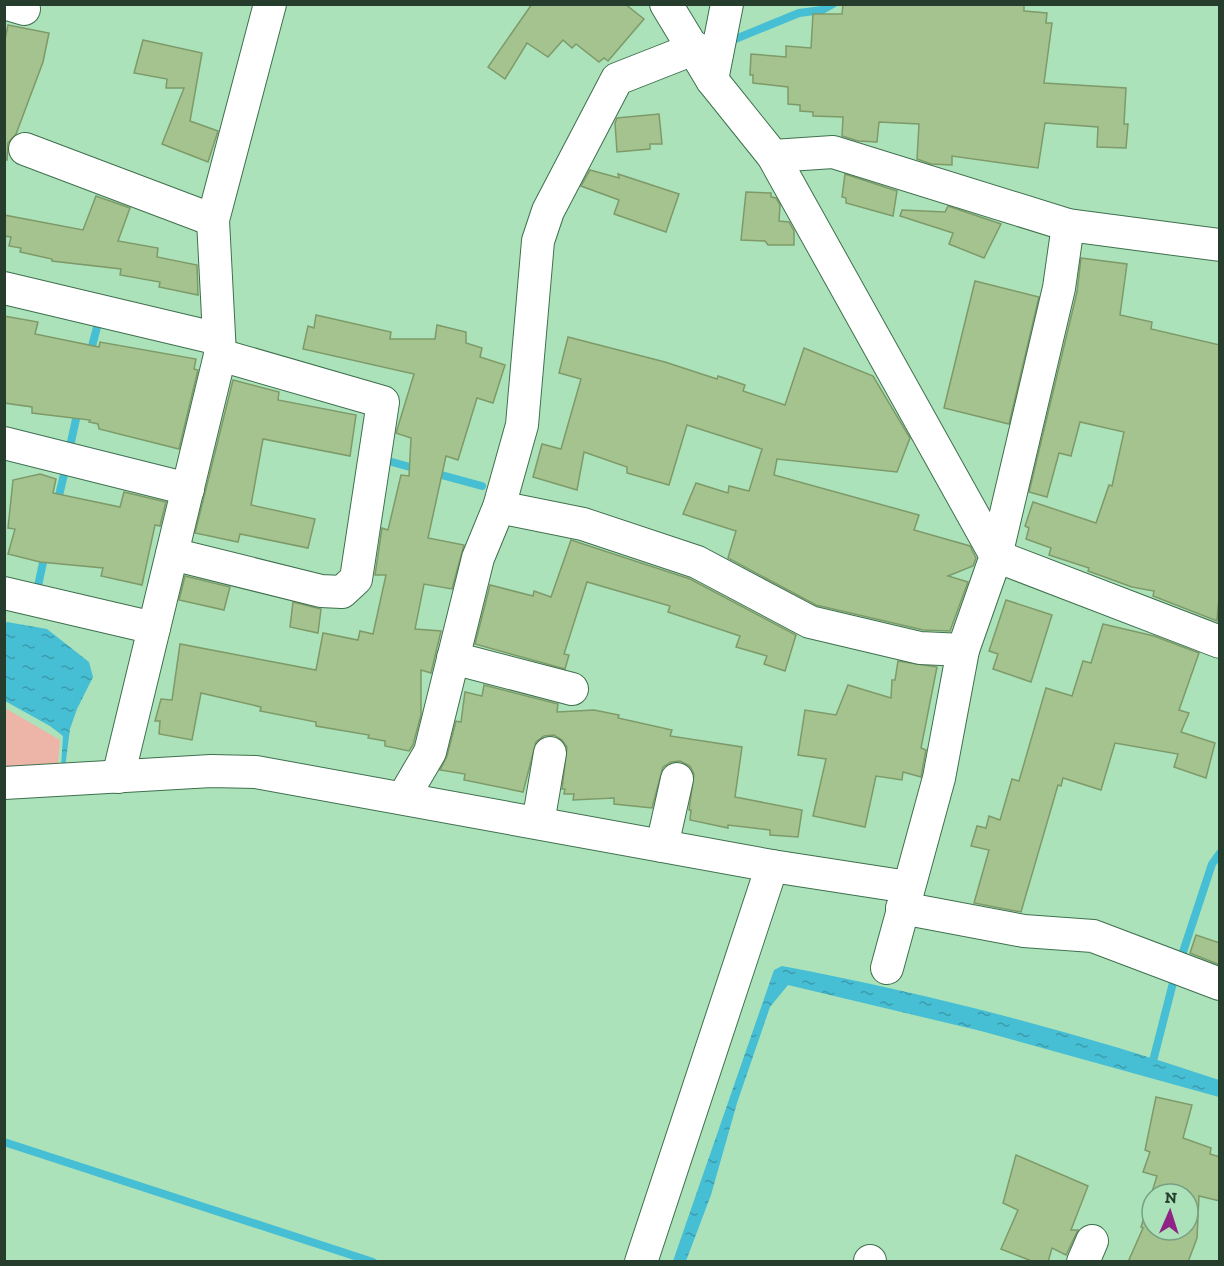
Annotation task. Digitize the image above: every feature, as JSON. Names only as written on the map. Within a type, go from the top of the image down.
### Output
[{"type":"street","points":[[118,777],[220,347],[213,220],[270,4]]},
{"type":"street","points":[[666,4],[696,48],[712,80],[773,156],[996,556],[1220,642]]},
{"type":"street","points":[[712,80],[727,4]]},
{"type":"street","points":[[403,798],[430,753],[478,558],[499,507],[522,425],[538,241],[548,211],[617,80],[696,48]]},
{"type":"street","points":[[25,149],[213,220]]},
{"type":"street","points":[[773,156],[833,152],[1068,225],[1220,245]]},
{"type":"street","points":[[887,968],[939,778],[963,650],[996,556],[1059,288],[1068,225]]},
{"type":"street","points":[[4,288],[220,347],[383,402],[356,579],[342,592],[321,591],[172,554]]},
{"type":"street","points":[[4,443],[188,489]]},
{"type":"street","points":[[499,507],[583,524],[697,562],[810,622],[920,648],[963,650]]},
{"type":"street","points":[[4,593],[154,628]]},
{"type":"street","points":[[453,658],[572,689]]},
{"type":"street","points":[[538,823],[550,753]]},
{"type":"street","points":[[4,783],[211,771],[256,772],[772,866],[905,897],[1024,931],[1093,936],[1220,984]]},
{"type":"street","points":[[662,846],[677,779]]},
{"type":"street","points":[[642,1262],[772,866]]},
{"type":"shaded area","points":[[5,708],[60,740],[57,774],[5,776]]},
{"type":"water","points":[[7,622],[47,629],[89,662],[93,677],[70,729],[65,768],[61,767],[63,736],[50,726],[5,701],[4,624]]},
{"type":"water","points":[[782,966],[948,1002],[1057,1030],[1166,1062],[1219,1080],[1219,1097],[981,1031],[788,985],[770,1007],[737,1103],[711,1195],[686,1261],[673,1261],[774,970]]},
{"type":"building","points":[[532,4],[625,4],[644,19],[608,61],[604,58],[599,62],[576,44],[572,48],[563,40],[548,57],[527,43],[505,79],[488,67]]},
{"type":"building","points":[[843,4],[1024,4],[1024,11],[1047,13],[1046,23],[1052,23],[1044,83],[1126,88],[1124,124],[1128,124],[1126,148],[1097,147],[1098,127],[1045,123],[1038,168],[952,156],[952,165],[931,164],[917,159],[919,124],[879,122],[877,142],[858,141],[842,136],[843,117],[813,116],[813,112],[800,111],[800,105],[788,104],[788,87],[753,83],[753,75],[750,75],[751,54],[786,57],[786,46],[811,48],[813,14],[842,14]]},
{"type":"building","points":[[8,25],[49,33],[43,62],[16,134],[8,143],[7,160],[4,160],[4,44]]},
{"type":"building","points":[[143,40],[202,53],[190,121],[218,131],[208,162],[162,144],[184,88],[166,88],[167,79],[134,73]]},
{"type":"building","points":[[659,114],[662,144],[650,144],[650,149],[617,152],[615,123],[617,118]]},
{"type":"building","points":[[590,170],[619,178],[618,174],[679,194],[666,232],[614,214],[619,200],[581,186]]},
{"type":"building","points":[[845,174],[897,191],[893,216],[846,203],[846,198],[842,197]]},
{"type":"building","points":[[746,192],[771,193],[771,197],[776,198],[780,205],[779,221],[789,222],[794,231],[794,245],[768,245],[765,241],[741,240]]},
{"type":"building","points":[[96,196],[130,208],[118,241],[158,248],[157,257],[197,265],[198,295],[159,287],[160,282],[120,275],[121,269],[52,261],[52,259],[20,252],[21,248],[9,246],[11,237],[4,236],[4,215],[83,230]]},
{"type":"building","points":[[948,206],[1001,224],[984,258],[949,244],[953,233],[900,216],[902,210],[945,212]]},
{"type":"building","points":[[1081,258],[1127,264],[1120,315],[1152,322],[1151,329],[1220,345],[1220,587],[1217,621],[1153,596],[1154,591],[1132,587],[1088,571],[1089,568],[1049,555],[1051,548],[1026,539],[1029,528],[1025,526],[1033,502],[1096,523],[1109,485],[1112,486],[1124,432],[1080,422],[1071,456],[1059,453],[1047,497],[1029,492],[1077,292]]},
{"type":"building","points":[[975,281],[1039,297],[1009,424],[944,408]]},
{"type":"building","points":[[316,315],[391,332],[390,339],[435,339],[437,325],[466,332],[466,343],[482,348],[480,357],[505,365],[493,403],[477,398],[458,460],[446,456],[428,538],[464,545],[452,589],[424,584],[415,629],[441,631],[431,673],[421,670],[421,715],[413,745],[409,751],[385,746],[385,741],[368,738],[369,735],[316,726],[316,722],[260,711],[261,707],[201,693],[192,740],[159,734],[160,721],[155,721],[161,699],[172,700],[180,644],[316,670],[323,633],[358,640],[360,631],[373,634],[386,575],[375,575],[382,528],[388,530],[401,475],[409,476],[411,438],[396,433],[414,374],[303,349],[308,326],[314,328]]},
{"type":"building","points":[[4,316],[38,322],[35,334],[99,347],[100,342],[196,359],[194,369],[198,370],[179,449],[99,429],[98,424],[89,422],[90,420],[32,413],[32,407],[4,403]]},
{"type":"building","points":[[568,337],[665,362],[717,379],[718,376],[745,385],[743,391],[785,405],[804,348],[873,376],[910,438],[897,472],[777,459],[774,475],[919,515],[914,530],[970,546],[976,558],[973,566],[948,576],[968,582],[950,631],[923,630],[816,605],[728,558],[736,531],[683,514],[696,483],[728,493],[729,486],[749,491],[762,449],[687,425],[669,485],[627,473],[627,467],[584,452],[577,490],[533,477],[542,444],[561,449],[581,379],[559,373]]},
{"type":"building","points":[[233,380],[279,392],[278,400],[356,415],[350,456],[263,439],[251,505],[315,519],[308,548],[240,534],[238,542],[195,533]]},
{"type":"building","points":[[40,474],[56,479],[53,493],[120,507],[124,492],[166,502],[160,526],[155,525],[142,585],[101,576],[103,568],[40,562],[8,554],[15,529],[8,528],[13,480]]},
{"type":"building","points":[[571,540],[690,579],[796,635],[785,671],[764,664],[767,656],[736,647],[740,636],[668,612],[670,606],[587,582],[564,654],[569,655],[565,669],[475,644],[490,585],[533,596],[534,591],[551,597]]},
{"type":"building","points":[[185,576],[230,587],[224,610],[179,600]]},
{"type":"building","points":[[1006,600],[1052,615],[1031,682],[993,669],[998,654],[989,651]]},
{"type":"building","points":[[293,602],[321,609],[318,633],[290,627]]},
{"type":"building","points":[[1103,624],[1154,636],[1199,653],[1179,710],[1189,713],[1181,732],[1215,743],[1206,778],[1174,767],[1178,754],[1115,743],[1101,790],[1063,778],[1061,786],[1058,785],[1021,912],[974,903],[989,850],[971,846],[977,826],[986,828],[989,816],[1000,820],[1012,779],[1019,781],[1046,688],[1072,696],[1083,661],[1091,663]]},
{"type":"building","points":[[898,661],[937,667],[921,748],[926,750],[921,777],[903,772],[902,780],[876,776],[865,827],[813,816],[826,759],[798,755],[805,710],[836,715],[848,685],[891,698],[892,680],[895,680]]},
{"type":"building","points":[[484,685],[558,704],[557,712],[594,710],[672,730],[670,736],[742,747],[735,797],[802,810],[798,837],[770,835],[770,830],[728,825],[728,828],[690,820],[691,810],[689,810],[694,774],[690,766],[680,761],[671,762],[663,767],[652,808],[614,804],[614,798],[573,800],[574,794],[564,794],[565,789],[562,789],[567,747],[554,735],[544,736],[536,742],[523,792],[464,780],[465,774],[440,770],[447,756],[456,721],[461,722],[465,692],[482,696]]},
{"type":"building","points":[[1196,935],[1220,943],[1220,965],[1190,953]]},
{"type":"building","points":[[1156,1097],[1192,1105],[1183,1138],[1211,1148],[1210,1154],[1220,1157],[1220,1201],[1200,1196],[1200,1182],[1155,1182],[1157,1176],[1143,1172],[1150,1152],[1145,1150]]},
{"type":"building","points":[[1016,1155],[1088,1186],[1071,1230],[1078,1230],[1066,1255],[1052,1248],[1048,1262],[1034,1262],[1001,1249],[1018,1210],[1003,1203]]},
{"type":"building","points":[[1140,1235],[1140,1242],[1196,1242],[1188,1262],[1128,1262]]},
{"type":"waterway","points":[[728,42],[799,13],[822,10],[833,4]]},
{"type":"waterway","points":[[90,354],[97,327]]},
{"type":"waterway","points":[[69,451],[78,410]]},
{"type":"waterway","points":[[392,462],[417,469]]},
{"type":"waterway","points":[[57,504],[66,466]]},
{"type":"waterway","points":[[434,473],[482,486]]},
{"type":"waterway","points":[[38,586],[45,553]]},
{"type":"waterway","points":[[1180,961],[1212,864],[1220,853]]},
{"type":"waterway","points":[[1153,1061],[1175,975]]},
{"type":"waterway","points":[[4,1142],[373,1262]]}]
